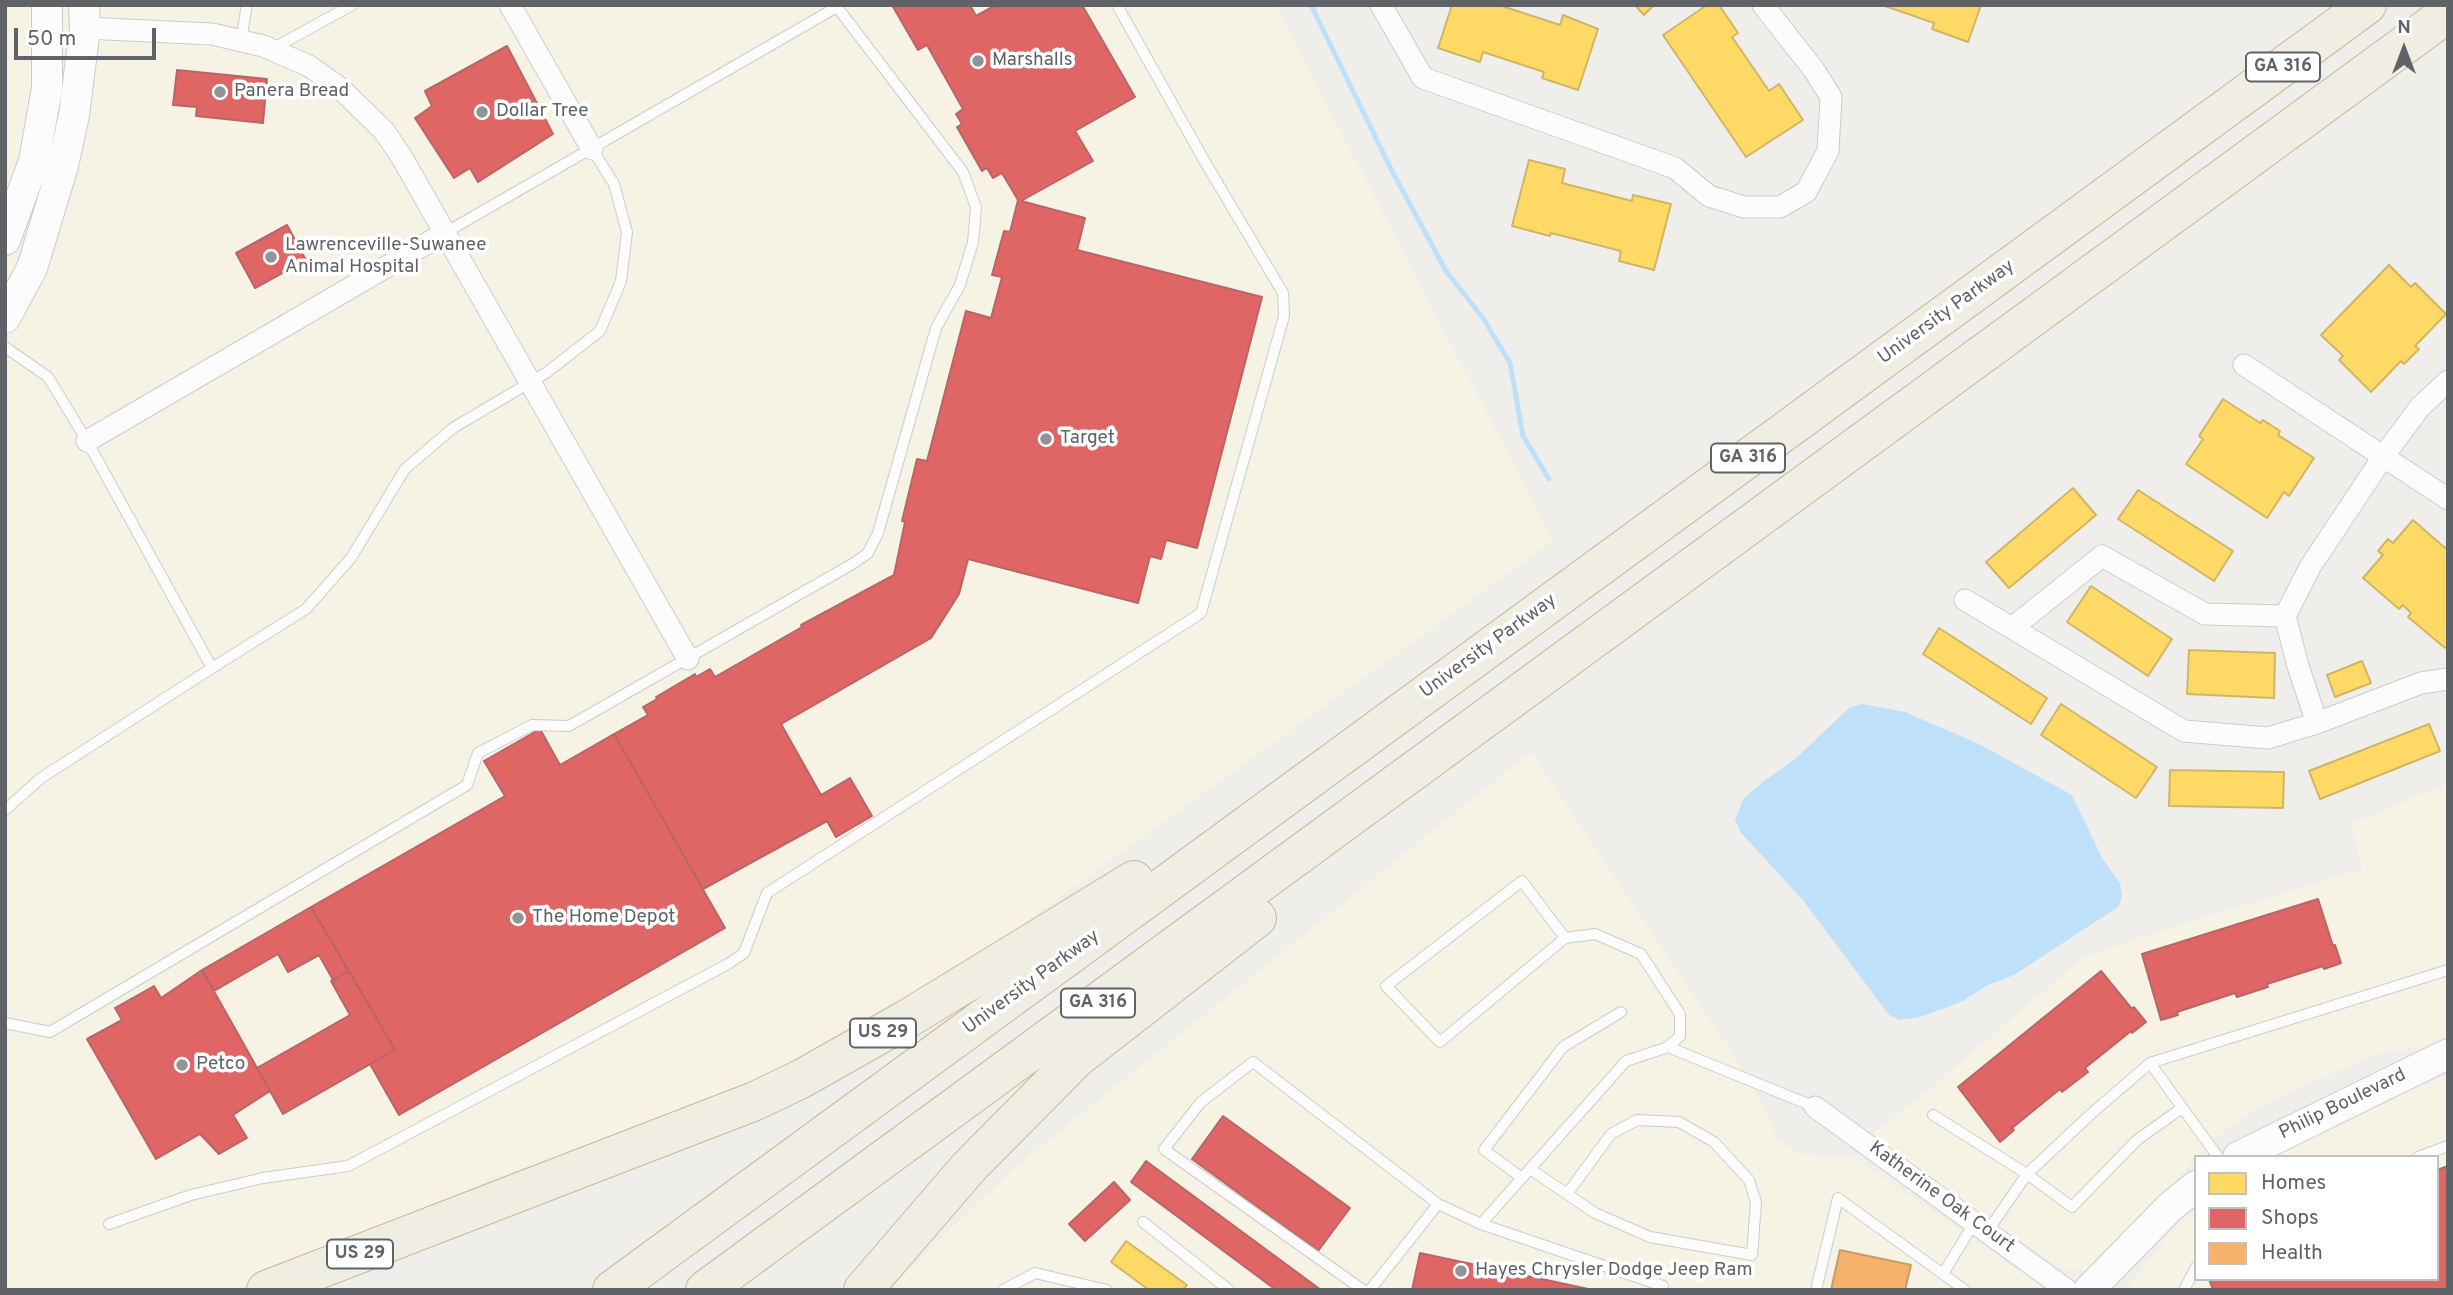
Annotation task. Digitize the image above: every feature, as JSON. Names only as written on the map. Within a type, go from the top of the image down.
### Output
[{"type":"highway","name":"University Parkway","points":[[612,1290],[2367,5]]},
{"type":"highway","name":"GA 316","points":[[705,1290],[2448,13]]},
{"type":"highway","points":[[863,1290],[969,1167],[1077,1058],[1388,818],[1444,768],[1490,715]]},
{"type":"highway","name":"US 29","points":[[273,1288],[755,1101],[801,1079],[908,1019],[1202,839],[1297,788]]},
{"type":"main road","points":[[5,240],[34,160],[47,88],[47,5]]},
{"type":"main road","points":[[5,318],[32,268],[62,166],[74,116],[85,17]]},
{"type":"main road","name":"Philip Boulevard","points":[[2242,1155],[2448,1054]]},
{"type":"main road","points":[[2089,1290],[2170,1206],[2194,1188]]},
{"type":"street","points":[[510,5],[592,149]]},
{"type":"street","points":[[1381,5],[1423,78],[1675,168],[1709,196],[1744,206],[1780,206],[1806,192],[1828,151],[1831,97],[1814,70],[1763,5]]},
{"type":"street","points":[[85,17],[212,34],[272,49],[309,66],[340,88],[384,131],[401,156],[443,234],[531,382],[688,659]]},
{"type":"street","points":[[88,441],[443,234]]},
{"type":"street","points":[[2244,365],[2448,499]]},
{"type":"street","points":[[2317,723],[2285,616],[2310,566],[2383,457],[2420,407],[2448,381]]},
{"type":"street","points":[[2012,628],[2102,556],[2205,614],[2285,616]]},
{"type":"street","points":[[1965,600],[2184,731],[2267,738],[2317,723],[2421,683],[2448,679]]},
{"type":"street","name":"Katherine Oak Court","points":[[1815,1107],[2067,1290]]},
{"type":"lane","points":[[241,40],[247,5]]},
{"type":"lane","points":[[272,49],[352,5]]},
{"type":"lane","points":[[109,1224],[191,1195],[263,1178],[348,1166],[728,964],[744,953],[767,892],[1201,612],[1284,316],[1283,293],[1205,162],[1117,5]]},
{"type":"lane","points":[[5,1023],[50,1032],[467,785],[478,753],[532,724],[569,726],[868,553],[878,533],[936,328],[960,285],[973,242],[976,207],[963,172],[836,7],[443,234]]},
{"type":"lane","points":[[5,810],[41,778],[306,609],[351,558],[405,469],[453,428],[531,382],[600,331],[621,281],[627,232],[614,184],[592,149]]},
{"type":"lane","points":[[5,347],[48,377],[88,441],[212,668]]},
{"type":"lane","points":[[1481,1224],[1626,1061],[1668,1047],[1680,1036],[1680,1014],[1641,954],[1595,934],[1565,938],[1440,1042],[1386,986],[1522,881],[1565,938]]},
{"type":"lane","points":[[1943,1274],[2027,1174],[2150,1063],[2448,970]]},
{"type":"lane","points":[[1522,1178],[1484,1150],[1563,1047],[1621,1012]]},
{"type":"lane","points":[[1668,1047],[1815,1107]]},
{"type":"lane","points":[[1363,1290],[1164,1149],[1201,1102],[1253,1062],[1437,1204],[1481,1224],[1663,1286],[1662,1290]]},
{"type":"lane","points":[[2150,1063],[2217,1155]]},
{"type":"lane","points":[[1933,1115],[2027,1174],[2072,1207],[2137,1140],[2182,1108]]},
{"type":"lane","points":[[1530,1169],[1595,1213],[1650,1237],[1752,1255],[1756,1202],[1749,1180],[1714,1142],[1679,1122],[1637,1120],[1611,1134],[1567,1194]]},
{"type":"lane","points":[[2423,1155],[2448,1146]]},
{"type":"lane","points":[[1816,1290],[1838,1198],[1965,1290]]},
{"type":"lane","points":[[1370,1290],[1437,1204]]},
{"type":"lane","points":[[1143,1222],[1228,1290]]},
{"type":"lane","points":[[2184,1290],[2194,1271]]},
{"type":"lane","points":[[1003,1290],[1035,1273],[1068,1285],[1107,1290]]},
{"type":"shaded area","points":[[5,5],[1275,5],[1553,541],[1014,930],[728,1104],[491,1178],[275,1290],[5,1290]]},
{"type":"shaded area","points":[[1531,752],[1731,1051],[1765,1110],[1777,1140],[1799,1154],[1851,1155],[2047,1290],[888,1290],[1017,1166]]},
{"type":"shaded area","points":[[2448,783],[2448,1039],[2431,1046],[2387,1052],[2357,1062],[2270,1102],[2230,1126],[2198,1155],[2194,1155],[2194,1159],[2125,1239],[2089,1271],[2062,1269],[1870,1136],[1931,1088],[2082,959],[2134,939],[2362,869],[2352,824]]},
{"type":"shaded area","points":[[2448,1075],[2448,1290],[2126,1290],[2167,1237],[2194,1211],[2194,1281],[2439,1281],[2439,1155],[2270,1155],[2302,1133]]},
{"type":"water","points":[[1862,704],[1905,712],[1979,744],[2072,795],[2102,858],[2120,883],[2122,898],[2118,907],[2014,975],[1986,986],[1963,1001],[1920,1017],[1899,1020],[1889,1015],[1802,899],[1741,833],[1735,820],[1744,798],[1794,760],[1849,708]]},
{"type":"building: Homes","points":[[1452,5],[1499,5],[1560,25],[1563,15],[1598,29],[1578,90],[1542,78],[1544,72],[1483,52],[1480,62],[1438,48]]},
{"type":"building: Homes","points":[[1635,5],[1654,5],[1644,15]]},
{"type":"building: Homes","points":[[1707,5],[1719,5],[1738,33],[1732,37],[1769,91],[1779,84],[1803,120],[1746,157],[1663,35]]},
{"type":"building: Homes","points":[[1882,5],[1981,5],[1968,42],[1932,29],[1934,23]]},
{"type":"building: Homes","points":[[1529,160],[1565,169],[1562,183],[1632,201],[1633,195],[1671,204],[1654,270],[1619,261],[1621,251],[1512,226]]},
{"type":"building: Homes","points":[[2389,265],[2411,287],[2415,283],[2446,314],[2415,346],[2419,349],[2404,364],[2401,361],[2371,392],[2339,360],[2343,356],[2321,335]]},
{"type":"building: Homes","points":[[2223,399],[2260,423],[2263,420],[2280,431],[2278,435],[2314,458],[2289,496],[2284,492],[2267,518],[2186,464],[2203,439],[2199,436]]},
{"type":"building: Homes","points":[[2073,488],[2096,515],[2009,588],[1986,562]]},
{"type":"building: Homes","points":[[2138,490],[2233,551],[2214,581],[2118,519]]},
{"type":"building: Homes","points":[[2413,520],[2445,548],[2448,545],[2448,644],[2445,648],[2408,617],[2411,613],[2403,605],[2399,609],[2363,578],[2383,555],[2378,551],[2388,539],[2393,543]]},
{"type":"building: Homes","points":[[2091,586],[2172,639],[2148,676],[2067,622]]},
{"type":"building: Homes","points":[[1939,628],[2047,698],[2031,724],[1923,654]]},
{"type":"building: Homes","points":[[2189,650],[2275,653],[2274,698],[2187,694]]},
{"type":"building: Homes","points":[[2362,661],[2371,683],[2335,697],[2327,675]]},
{"type":"building: Homes","points":[[2061,704],[2157,767],[2136,798],[2041,735]]},
{"type":"building: Homes","points":[[2429,724],[2440,751],[2320,799],[2309,771]]},
{"type":"building: Homes","points":[[2170,770],[2284,772],[2283,808],[2169,806]]},
{"type":"building: Homes","points":[[1126,1241],[1187,1285],[1183,1290],[1149,1290],[1111,1262]]},
{"type":"building: Shops","points":[[892,5],[970,5],[976,16],[996,5],[1082,5],[1135,97],[1075,131],[1093,161],[1021,201],[1085,218],[1077,250],[1262,297],[1197,548],[1166,540],[1161,559],[1150,556],[1138,603],[968,559],[959,594],[931,638],[781,724],[821,795],[850,778],[872,816],[836,837],[827,821],[703,889],[614,734],[648,715],[643,707],[695,674],[696,677],[710,669],[715,677],[802,627],[801,625],[894,575],[905,522],[902,521],[917,459],[927,461],[966,311],[991,318],[1002,277],[992,275],[1004,231],[1010,232],[1018,200],[1002,173],[993,178],[987,168],[982,171],[957,127],[962,124],[956,114],[963,109],[927,45],[918,50]]},
{"type":"building: Shops","name":"Dollar Tree","points":[[507,46],[553,134],[478,182],[470,168],[454,178],[415,118],[432,106],[425,91]]},
{"type":"building: Shops","name":"Panera Bread","points":[[177,70],[267,79],[263,123],[196,116],[197,107],[173,105]]},
{"type":"building: Shops","name":"Lawrenceville-Suwanee Animal Hospital","points":[[287,225],[306,260],[255,288],[236,253]]},
{"type":"building: Shops","name":"The Home Depot","points":[[540,729],[560,765],[614,734],[725,928],[399,1115],[370,1064],[395,1050],[311,907],[505,796],[484,761]]},
{"type":"building: Shops","points":[[2318,899],[2341,963],[2267,984],[2268,987],[2237,997],[2235,993],[2161,1020],[2142,954]]},
{"type":"building: Shops","points":[[311,907],[349,971],[333,980],[319,955],[288,972],[278,954],[214,991],[202,970]]},
{"type":"building: Shops","points":[[202,970],[270,1091],[233,1115],[247,1138],[219,1154],[200,1134],[156,1159],[87,1039],[122,1020],[115,1008],[154,986],[161,998]]},
{"type":"building: Shops","points":[[349,971],[395,1050],[283,1114],[257,1068],[350,1015],[331,981]]},
{"type":"building: Shops","points":[[2101,971],[2146,1022],[2085,1068],[2088,1072],[2062,1092],[2060,1089],[2012,1128],[2014,1130],[2000,1142],[1958,1087]]},
{"type":"building: Shops","points":[[1223,1116],[1350,1208],[1318,1251],[1192,1159]]},
{"type":"building: Shops","points":[[1146,1161],[1321,1290],[1276,1290],[1131,1182]]},
{"type":"building: Shops","points":[[2448,1166],[2448,1290],[2213,1290],[2210,1281],[2439,1281],[2439,1169]]},
{"type":"building: Shops","points":[[1114,1182],[1130,1200],[1085,1241],[1069,1224]]},
{"type":"building: Shops","name":"Hayes Chrysler Dodge Jeep Ram","points":[[1420,1253],[1593,1290],[1412,1290]]},
{"type":"building: Health","points":[[1840,1250],[1911,1265],[1905,1290],[1831,1290]]},
{"type":"waterway","points":[[1311,5],[1391,169],[1446,271],[1483,318],[1510,363],[1523,436],[1549,479]]},
{"type":"place","name":"Marshalls","points":[[978,61]]},
{"type":"place","name":"Panera Bread","points":[[220,92]]},
{"type":"place","name":"Dollar Tree","points":[[482,112]]},
{"type":"place","name":"Lawrenceville-Suwanee Animal Hospital","points":[[271,257]]},
{"type":"place","name":"Target","points":[[1046,439]]},
{"type":"place","name":"The Home Depot","points":[[518,918]]},
{"type":"place","name":"Petco","points":[[182,1065]]},
{"type":"place","name":"Hayes Chrysler Dodge Jeep Ram","points":[[1461,1271]]}]
